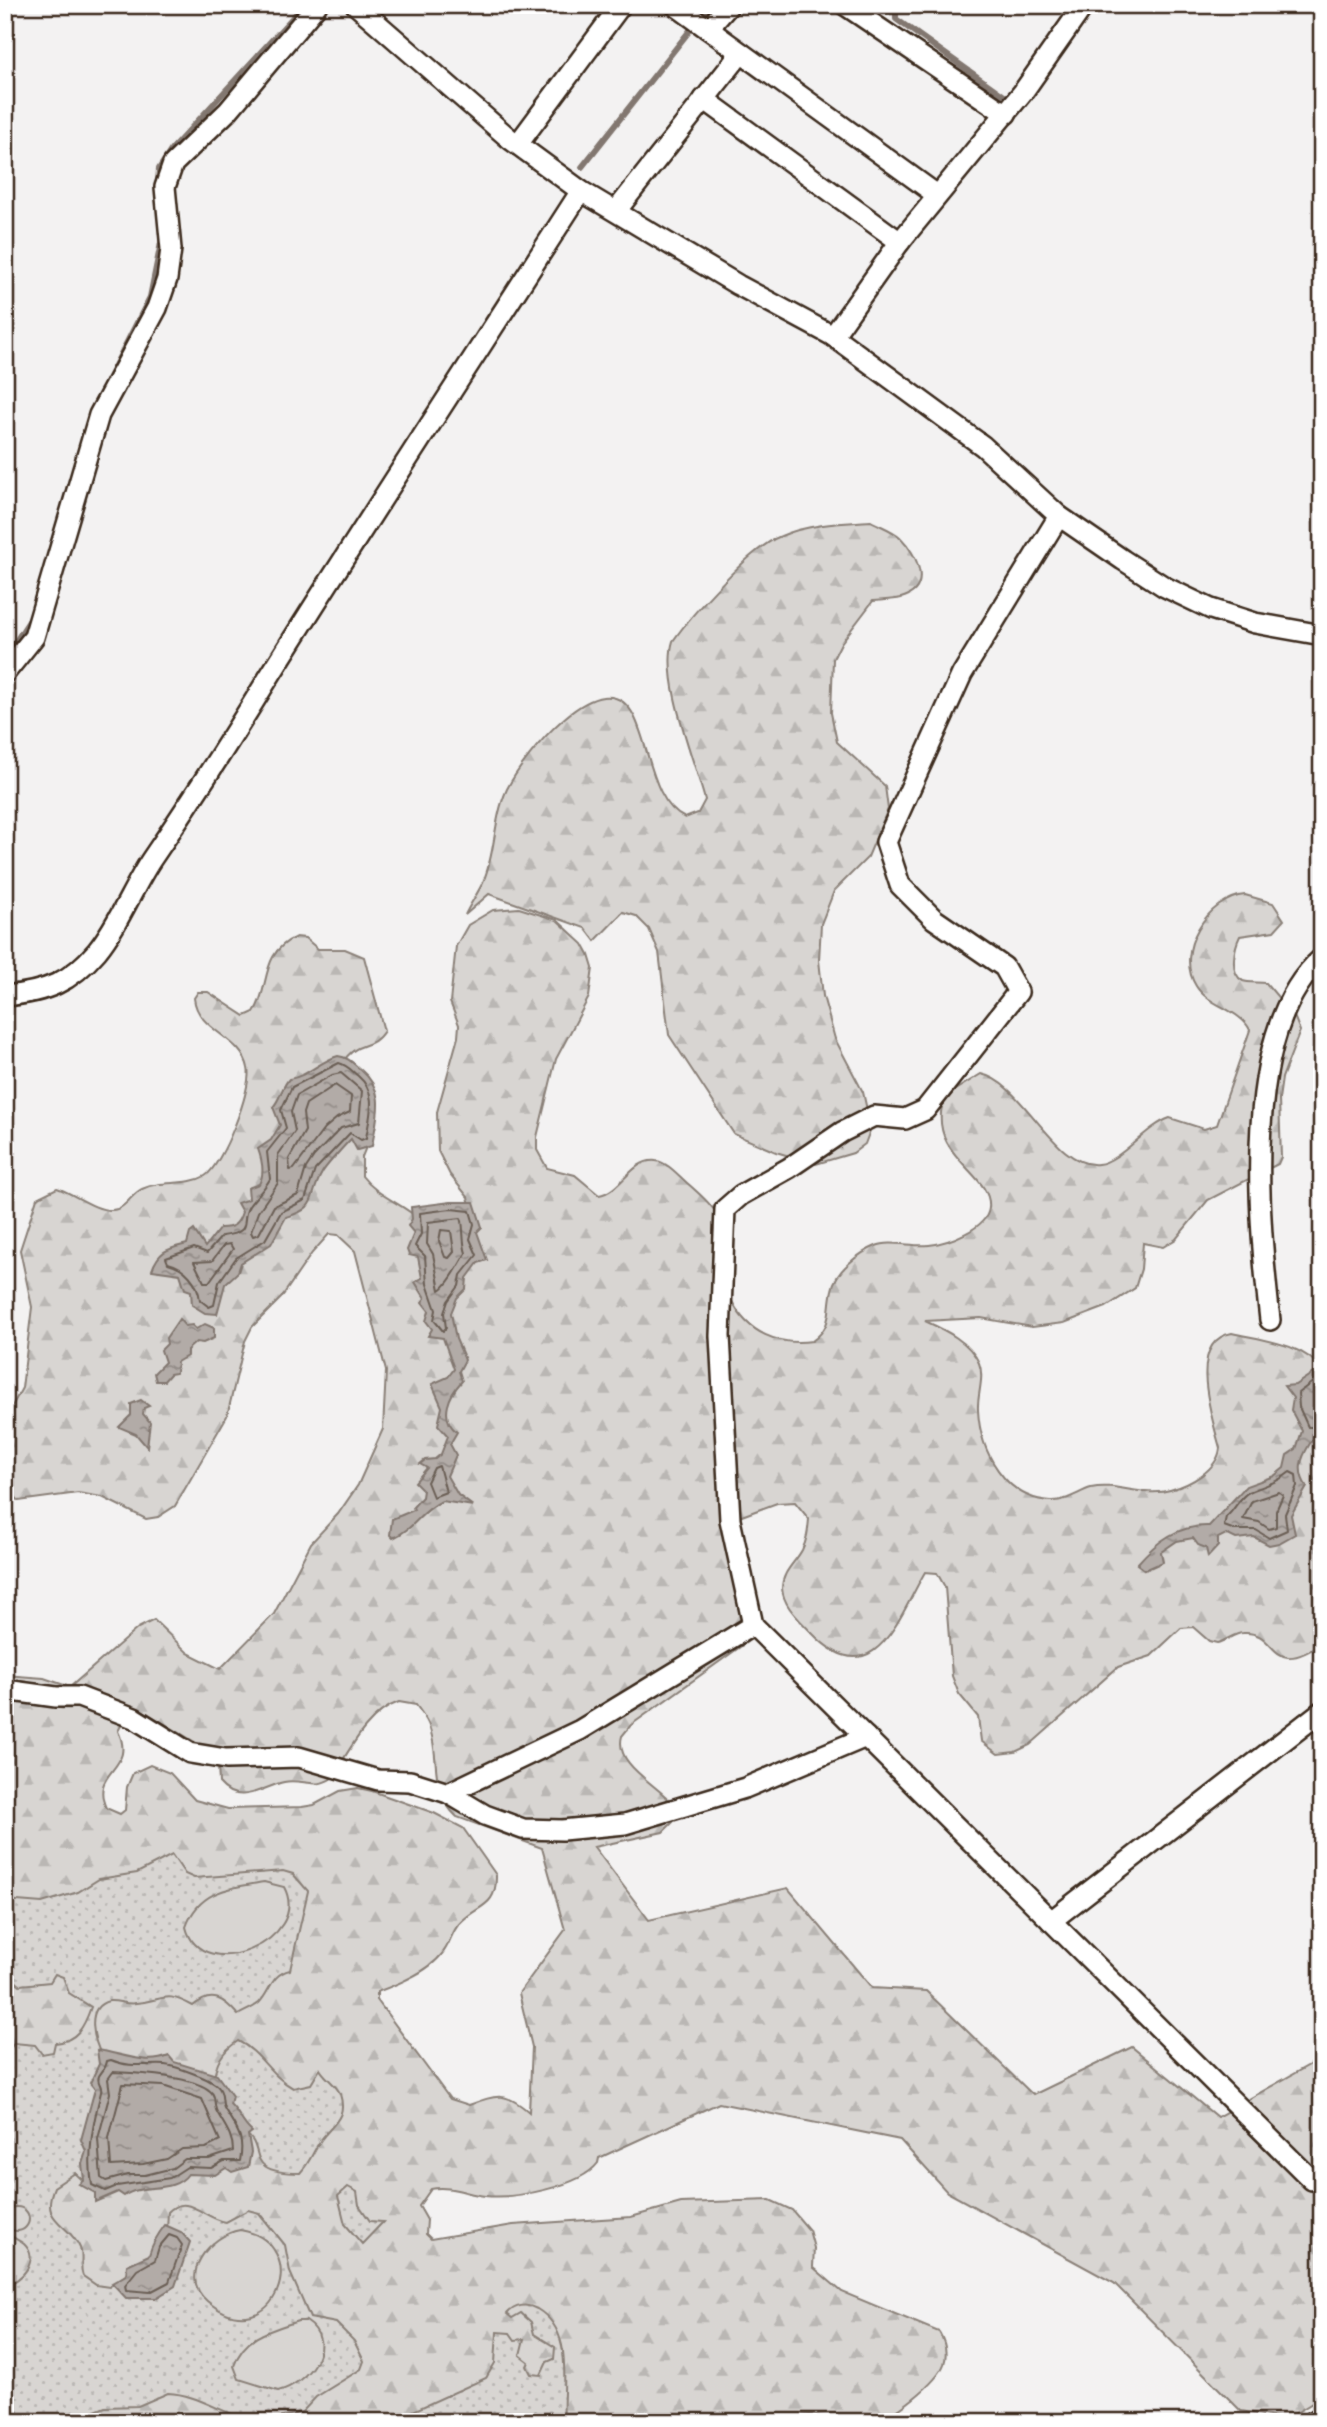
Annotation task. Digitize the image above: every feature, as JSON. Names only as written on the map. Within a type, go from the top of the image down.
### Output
[{"type":"street","points":[[5,673],[34,637],[99,415],[157,308],[167,279],[171,249],[165,187],[173,164],[228,111],[317,5]]},
{"type":"street","points":[[356,5],[518,144],[581,191],[738,285],[833,336],[983,446],[1059,516],[1165,587],[1211,609],[1255,623],[1322,635]]},
{"type":"street","points":[[518,144],[621,5]]},
{"type":"street","points":[[675,5],[937,195]]},
{"type":"street","points":[[708,29],[729,5]]},
{"type":"street","points":[[845,5],[1006,114]]},
{"type":"street","points":[[833,336],[900,242],[1006,114],[1084,5]]},
{"type":"street","points":[[616,211],[741,53]]},
{"type":"street","points":[[704,99],[900,242]]},
{"type":"street","points":[[5,996],[38,992],[70,977],[98,949],[151,861],[409,456],[446,404],[581,191]]},
{"type":"street","points":[[1059,516],[962,674],[886,842],[900,885],[934,919],[1004,967],[1018,992],[925,1110],[905,1119],[874,1116],[842,1132],[725,1209],[720,1336],[730,1520],[753,1625],[1312,2180]]},
{"type":"street","points":[[1270,1320],[1261,1234],[1266,1072],[1282,1020],[1296,991],[1322,958]]},
{"type":"street","points":[[448,1793],[580,1730],[753,1625]]},
{"type":"street","points":[[5,1690],[56,1697],[79,1697],[134,1718],[190,1754],[226,1759],[299,1757],[378,1780],[410,1781],[448,1793],[485,1815],[523,1829],[562,1830],[625,1824],[745,1788],[866,1737]]},
{"type":"street","points":[[1051,1921],[1322,1711]]},
{"type":"street","points":[[1312,2422],[1322,2416]]},
{"type":"green space","points":[[871,521],[897,535],[906,544],[916,561],[920,579],[911,593],[898,599],[873,601],[841,643],[833,659],[831,713],[837,742],[885,786],[888,809],[868,857],[834,891],[821,924],[819,960],[823,996],[835,1039],[863,1092],[871,1128],[865,1144],[853,1153],[816,1164],[776,1152],[734,1134],[669,1035],[659,952],[649,929],[636,916],[623,912],[595,941],[585,928],[489,894],[465,915],[487,871],[499,812],[507,789],[546,736],[584,704],[603,697],[620,700],[634,716],[665,800],[674,811],[685,818],[698,813],[705,800],[675,698],[670,657],[673,641],[722,583],[768,543],[792,532],[814,527]]},
{"type":"green space","points":[[1245,895],[1273,903],[1284,920],[1274,931],[1240,936],[1234,959],[1238,977],[1245,982],[1266,983],[1294,1016],[1300,1031],[1282,1078],[1279,1099],[1281,1157],[1278,1164],[1208,1200],[1176,1239],[1163,1247],[1143,1243],[1141,1269],[1135,1288],[1106,1307],[1064,1323],[1032,1327],[981,1318],[925,1321],[963,1343],[979,1363],[980,1426],[990,1456],[998,1470],[1020,1492],[1051,1501],[1101,1487],[1160,1492],[1186,1484],[1208,1470],[1220,1448],[1206,1382],[1206,1365],[1210,1350],[1218,1339],[1232,1333],[1269,1341],[1293,1348],[1314,1361],[1322,1370],[1297,1453],[1284,1475],[1207,1540],[1292,1476],[1308,1426],[1322,1414],[1322,1643],[1292,1657],[1283,1656],[1255,1634],[1240,1633],[1217,1643],[1209,1641],[1193,1627],[1181,1628],[1151,1656],[1118,1667],[1030,1745],[1015,1752],[998,1754],[981,1741],[978,1717],[959,1694],[952,1676],[945,1587],[937,1573],[925,1572],[882,1644],[868,1654],[852,1657],[833,1650],[811,1632],[785,1601],[783,1582],[786,1572],[804,1546],[809,1519],[795,1502],[777,1503],[739,1517],[754,1633],[751,1639],[631,1725],[622,1736],[621,1746],[630,1765],[673,1804],[673,1822],[663,1832],[594,1847],[649,1920],[788,1888],[872,1988],[926,1991],[1033,2095],[1132,2047],[1217,2117],[1318,2060],[1322,2064],[1322,2397],[1286,2419],[1241,2411],[1114,2283],[947,2192],[900,2140],[719,2103],[599,2158],[598,2163],[577,2179],[546,2190],[497,2196],[444,2188],[431,2189],[419,2206],[427,2220],[426,2234],[431,2239],[513,2225],[631,2217],[681,2203],[770,2200],[792,2210],[809,2230],[814,2248],[813,2267],[842,2292],[939,2332],[946,2355],[940,2372],[924,2389],[892,2414],[873,2422],[861,2423],[817,2415],[795,2417],[783,2422],[564,2422],[564,2360],[557,2331],[549,2319],[537,2309],[521,2306],[507,2314],[512,2318],[521,2313],[531,2322],[534,2334],[555,2347],[554,2359],[547,2362],[541,2375],[531,2374],[527,2366],[529,2362],[520,2355],[524,2339],[515,2340],[510,2333],[497,2332],[495,2363],[486,2378],[389,2422],[263,2422],[302,2412],[316,2397],[361,2369],[364,2361],[354,2341],[336,2323],[310,2318],[290,2272],[285,2245],[259,2213],[248,2210],[226,2222],[196,2208],[182,2205],[175,2207],[168,2212],[167,2230],[154,2254],[109,2287],[96,2285],[83,2276],[80,2248],[53,2215],[50,2199],[54,2187],[75,2173],[89,2186],[245,2133],[252,2139],[263,2164],[282,2172],[300,2173],[339,2118],[342,2108],[338,2091],[320,2069],[311,2084],[293,2088],[278,2077],[253,2051],[238,2041],[227,2049],[220,2059],[213,2083],[103,2058],[93,2026],[96,2010],[109,2001],[133,2003],[170,1997],[193,2006],[206,1998],[217,1998],[238,2015],[259,2003],[275,1979],[290,1970],[308,1891],[293,1874],[283,1871],[194,1878],[185,1874],[172,1855],[137,1873],[99,1879],[78,1892],[42,1903],[5,1900],[5,1675],[44,1678],[70,1687],[138,1628],[154,1620],[188,1653],[220,1669],[274,1614],[311,1543],[338,1514],[358,1485],[383,1429],[386,1371],[355,1251],[338,1235],[329,1234],[312,1253],[281,1298],[252,1327],[245,1341],[227,1416],[175,1506],[158,1517],[146,1519],[102,1497],[78,1493],[19,1501],[5,1486],[5,1419],[22,1388],[32,1307],[20,1250],[37,1198],[57,1188],[98,1208],[112,1210],[124,1205],[142,1189],[158,1184],[198,1179],[212,1169],[235,1126],[246,1092],[248,1068],[237,1049],[203,1018],[194,998],[198,992],[208,992],[245,1016],[254,1012],[276,952],[296,937],[305,938],[318,949],[345,949],[364,957],[384,1031],[374,1041],[354,1050],[342,1063],[269,1177],[204,1299],[348,1133],[368,1142],[362,1157],[362,1176],[382,1194],[419,1219],[474,1220],[468,1197],[450,1175],[438,1151],[437,1112],[458,1037],[459,1025],[450,1002],[456,946],[468,925],[493,910],[519,908],[557,920],[583,944],[593,968],[589,997],[556,1059],[537,1137],[537,1150],[547,1168],[575,1175],[599,1195],[607,1193],[633,1170],[648,1161],[668,1166],[706,1200],[718,1216],[729,1292],[738,1312],[765,1335],[788,1341],[812,1341],[826,1324],[834,1283],[855,1258],[882,1244],[937,1244],[965,1234],[987,1216],[988,1196],[982,1185],[953,1152],[945,1139],[941,1124],[942,1106],[955,1090],[981,1074],[996,1080],[1011,1092],[1053,1140],[1082,1162],[1106,1162],[1170,1118],[1204,1129],[1217,1125],[1250,1030],[1246,1023],[1201,993],[1190,972],[1189,957],[1198,928],[1207,916],[1231,898]],"holes":[[[399,1702],[416,1705],[428,1722],[442,1796],[457,1817],[542,1848],[565,1930],[519,1993],[532,2047],[529,2112],[508,2098],[495,2097],[469,2105],[450,2099],[377,2000],[377,1992],[405,1980],[433,1963],[446,1948],[459,1924],[485,1905],[493,1894],[496,1875],[463,1828],[434,1813],[358,1788],[340,1791],[314,1805],[302,1807],[228,1809],[195,1800],[170,1773],[150,1765],[133,1773],[127,1787],[125,1810],[120,1814],[106,1808],[102,1795],[103,1785],[122,1754],[118,1731],[130,1710],[142,1710],[211,1752],[218,1765],[219,1783],[234,1794],[243,1795],[284,1782],[320,1783],[332,1778],[368,1724],[388,1707]],[[348,2187],[357,2192],[359,2205],[370,2221],[383,2222],[362,2244],[345,2224],[338,2196]]]},
{"type":"green space","points":[[5,1816],[344,1857],[406,2254],[733,2243],[765,2422],[5,2422]]},
{"type":"green space","points":[[264,1882],[284,1887],[288,1906],[283,1924],[269,1939],[251,1949],[231,1955],[212,1954],[196,1945],[186,1927],[199,1905],[207,1898],[228,1889]]},
{"type":"green space","points":[[55,1974],[63,1977],[69,1993],[91,2007],[86,2021],[74,2036],[55,2043],[53,2052],[42,2054],[35,2045],[14,2043],[5,2056],[5,1980],[14,1980],[20,1985],[50,1982]]},
{"type":"green space","points":[[17,2207],[26,2210],[29,2219],[26,2228],[17,2231],[8,2228],[5,2219],[8,2210]]},
{"type":"green space","points":[[240,2230],[263,2239],[276,2254],[281,2273],[277,2291],[267,2306],[251,2315],[231,2315],[207,2301],[195,2280],[196,2268],[208,2248],[229,2233]]},
{"type":"green space","points":[[5,2231],[29,2250],[30,2263],[23,2275],[5,2285]]},
{"type":"green space","points":[[298,2321],[306,2321],[316,2330],[320,2340],[320,2351],[309,2372],[289,2387],[278,2391],[239,2379],[234,2366],[244,2348],[260,2336]]},
{"type":"green space","points":[[168,2393],[180,2394],[262,2422],[68,2422],[105,2407],[138,2406]]},
{"type":"water","points":[[338,1056],[353,1063],[369,1078],[374,1087],[378,1114],[372,1146],[357,1150],[351,1139],[324,1170],[311,1201],[304,1210],[286,1217],[271,1244],[241,1263],[238,1272],[225,1284],[217,1314],[205,1313],[192,1305],[191,1291],[185,1289],[180,1274],[152,1270],[155,1263],[165,1251],[187,1244],[190,1233],[194,1230],[205,1247],[220,1228],[237,1223],[242,1212],[237,1203],[249,1199],[248,1188],[259,1184],[261,1180],[262,1167],[258,1149],[271,1140],[280,1125],[273,1107],[286,1082]]},
{"type":"water","points":[[474,1202],[482,1227],[477,1232],[487,1260],[478,1263],[467,1278],[466,1289],[457,1298],[451,1313],[456,1339],[465,1360],[459,1371],[462,1381],[453,1392],[448,1406],[448,1420],[457,1432],[450,1444],[456,1455],[447,1476],[458,1495],[473,1506],[442,1501],[393,1538],[390,1535],[392,1519],[414,1510],[413,1507],[422,1497],[423,1490],[415,1482],[427,1468],[420,1464],[441,1454],[448,1436],[438,1425],[442,1407],[432,1384],[448,1377],[454,1369],[443,1338],[428,1336],[432,1329],[426,1321],[429,1311],[422,1302],[425,1298],[415,1282],[422,1278],[418,1257],[409,1255],[407,1250],[414,1233],[408,1226],[412,1219],[411,1207]]},
{"type":"water","points":[[179,1319],[185,1326],[192,1325],[196,1329],[205,1324],[214,1328],[214,1338],[203,1343],[196,1342],[187,1350],[187,1356],[177,1362],[176,1373],[170,1374],[164,1381],[156,1381],[154,1373],[165,1362],[161,1350],[167,1344],[166,1338]]},
{"type":"water","points":[[1322,1367],[1322,1434],[1316,1434],[1302,1459],[1301,1473],[1307,1487],[1291,1515],[1295,1534],[1269,1545],[1254,1537],[1236,1539],[1226,1534],[1218,1538],[1218,1546],[1208,1557],[1206,1548],[1198,1545],[1193,1538],[1177,1541],[1161,1552],[1163,1562],[1145,1570],[1137,1564],[1152,1548],[1169,1536],[1187,1528],[1209,1526],[1246,1486],[1274,1476],[1284,1468],[1287,1455],[1296,1449],[1302,1431],[1291,1410],[1293,1398],[1284,1386],[1295,1385]]},
{"type":"water","points":[[141,1400],[149,1406],[144,1408],[143,1414],[150,1422],[147,1447],[136,1434],[119,1427],[131,1415],[131,1404]]},
{"type":"water","points":[[97,2050],[151,2060],[169,2056],[174,2062],[217,2075],[232,2096],[230,2104],[252,2132],[248,2135],[251,2152],[248,2167],[232,2172],[226,2168],[215,2175],[188,2174],[174,2184],[139,2190],[124,2196],[118,2192],[95,2202],[95,2193],[79,2184],[84,2180],[82,2164],[86,2151],[81,2140],[95,2089],[90,2083],[99,2064]]},
{"type":"water","points":[[165,2225],[181,2232],[190,2242],[175,2286],[156,2298],[126,2298],[112,2283],[126,2275],[127,2265],[149,2255]]},
{"type":"waterway","points":[[158,181],[159,169],[172,149],[304,5]]},
{"type":"waterway","points":[[705,12],[710,5]]},
{"type":"waterway","points":[[896,5],[896,19],[1007,98]]},
{"type":"waterway","points":[[582,167],[691,29]]},
{"type":"waterway","points":[[106,383],[150,297],[162,238]]},
{"type":"waterway","points":[[5,658],[33,615]]}]
